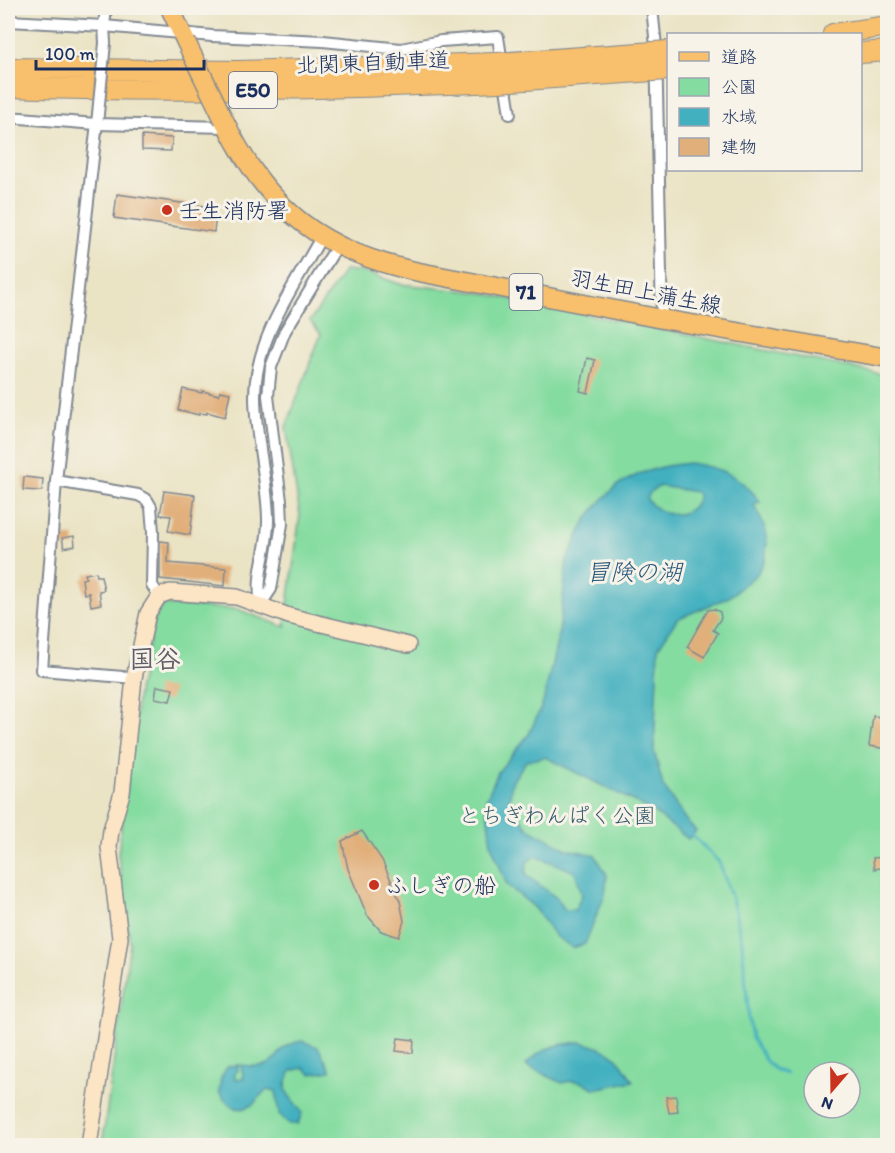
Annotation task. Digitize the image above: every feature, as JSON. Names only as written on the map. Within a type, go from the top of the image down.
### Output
[{"type":"highway","points":[[840,33],[888,26]]},
{"type":"highway","points":[[862,33],[888,31]]},
{"type":"highway","name":"北関東自動車道","points":[[8,87],[236,90],[497,73],[667,51]]},
{"type":"highway","points":[[862,53],[888,51]]},
{"type":"highway","name":"北関東自動車道","points":[[8,68],[497,73],[667,70]]},
{"type":"main road","name":"羽生田上蒲生線","points":[[170,8],[225,124],[258,179],[289,211],[321,237],[337,246],[389,266],[662,319],[888,358]]},
{"type":"street","points":[[106,8],[105,43],[97,119],[56,481],[42,670],[134,678]]},
{"type":"street","points":[[652,8],[656,46],[662,319]]},
{"type":"street","points":[[8,21],[104,26],[184,37],[212,36],[323,41],[401,49],[441,41],[498,37],[510,114]]},
{"type":"street","points":[[8,117],[225,124]]},
{"type":"street","points":[[261,604],[258,588],[268,523],[268,501],[255,395],[259,362],[273,325],[321,237]]},
{"type":"street","points":[[261,604],[270,589],[282,524],[282,501],[268,396],[271,367],[285,331],[337,246]]},
{"type":"street","points":[[56,481],[138,495],[147,500],[151,507],[153,532],[152,585],[159,596]]},
{"type":"street","points":[[89,1146],[120,938],[109,847],[111,830],[122,793],[134,678],[148,613],[159,596],[170,592],[237,597],[289,616],[408,645]]},
{"type":"green space","name":"とちぎわんぱく公園","points":[[345,270],[368,273],[400,284],[476,292],[887,375],[887,1145],[102,1146],[130,943],[118,854],[138,691],[156,613],[164,605],[237,609],[285,627],[300,515],[286,427],[321,334],[310,321]]},
{"type":"water","name":"冒険の湖","points":[[689,463],[711,467],[729,474],[745,485],[760,502],[754,505],[765,528],[767,543],[765,559],[757,574],[729,597],[677,619],[658,648],[654,751],[663,786],[696,831],[688,839],[651,810],[545,757],[526,761],[512,782],[509,802],[528,828],[567,849],[595,855],[607,875],[605,894],[585,944],[573,948],[555,936],[535,908],[507,885],[491,844],[486,800],[498,772],[529,734],[543,703],[559,633],[567,560],[586,520],[619,484],[641,473]],"holes":[[[660,486],[695,492],[698,495],[690,509],[683,513],[668,513],[653,506],[647,499],[651,491]],[[536,856],[575,872],[582,894],[575,910],[565,910],[558,899],[526,875],[527,862]]]},
{"type":"water","points":[[302,1041],[318,1047],[331,1071],[311,1074],[304,1068],[291,1071],[286,1085],[288,1094],[302,1113],[298,1124],[289,1124],[279,1114],[276,1091],[264,1092],[254,1104],[240,1109],[224,1100],[219,1092],[221,1078],[227,1067],[238,1065],[235,1079],[244,1079],[241,1065],[266,1065],[288,1046]]},
{"type":"water","points":[[581,1042],[612,1054],[633,1081],[595,1089],[579,1082],[562,1083],[525,1065],[550,1048]]},
{"type":"building","points":[[142,136],[172,138],[171,151],[142,150]]},
{"type":"building","points":[[117,194],[217,208],[214,232],[114,218]]},
{"type":"building","points":[[587,358],[595,360],[588,393],[580,391]]},
{"type":"building","points":[[183,389],[219,395],[220,391],[230,393],[225,417],[207,412],[207,414],[199,413],[199,415],[178,410]]},
{"type":"building","points":[[24,477],[43,479],[42,491],[23,490]]},
{"type":"building","points":[[164,491],[195,495],[190,535],[168,531],[171,516],[160,515]]},
{"type":"building","points":[[74,536],[75,546],[64,548],[62,538]]},
{"type":"building","points":[[160,541],[169,542],[168,563],[226,568],[225,586],[160,579]]},
{"type":"building","points":[[96,572],[97,576],[101,576],[104,590],[99,591],[101,604],[91,606],[89,593],[84,594],[82,579],[86,578],[85,574]]},
{"type":"building","points":[[714,609],[720,612],[721,618],[713,630],[718,633],[704,657],[687,647],[708,610]]},
{"type":"building","points":[[157,686],[173,689],[170,701],[155,698]]},
{"type":"building","points":[[873,716],[888,718],[888,749],[869,746]]},
{"type":"building","name":"ふしぎの船","points":[[362,831],[382,860],[400,901],[404,921],[399,937],[381,931],[367,915],[348,869],[342,841]]},
{"type":"building","points":[[888,857],[888,867],[874,869],[873,858]]},
{"type":"building","points":[[398,1038],[414,1040],[413,1053],[396,1051]]},
{"type":"building","points":[[676,1096],[678,1112],[669,1113],[666,1097]]},
{"type":"waterway","points":[[692,835],[719,862],[732,899],[742,942],[752,1038],[765,1060],[774,1069],[786,1074]]},
{"type":"place","name":"壬生消防署","points":[[167,210]]},
{"type":"place","name":"ふしぎの船","points":[[374,885]]},
{"type":"district","name":"国谷","points":[[155,659]]}]
